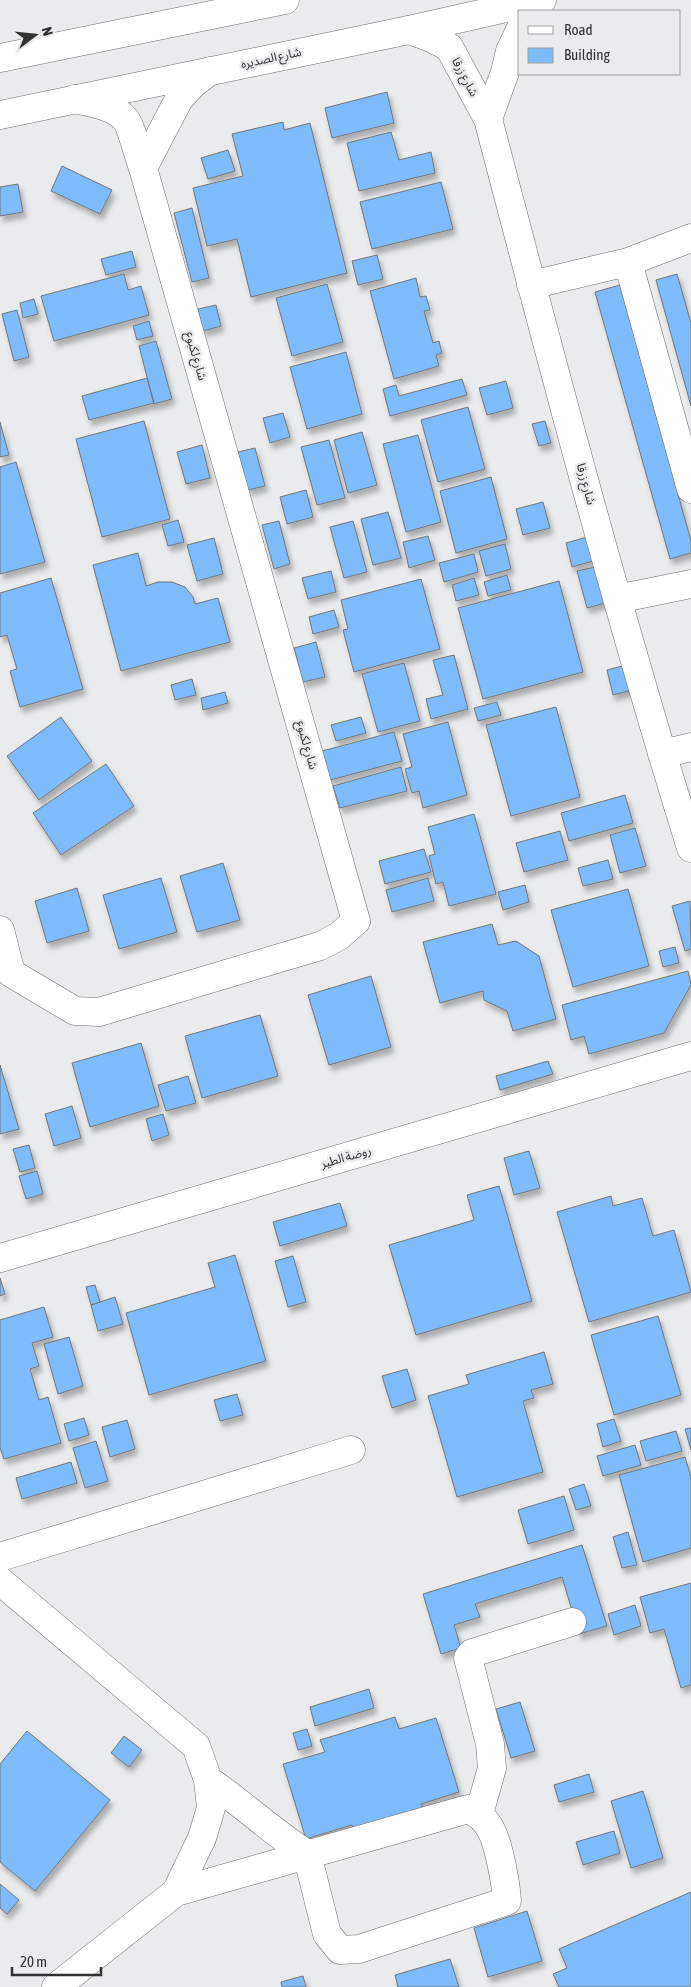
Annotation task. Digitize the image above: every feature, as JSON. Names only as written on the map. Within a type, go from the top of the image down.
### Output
[{"type":"street","points":[[0,58],[285,0]]},
{"type":"street","points":[[535,10],[544,0]]},
{"type":"street","name":"شارع الصديره","points":[[0,114],[409,30],[544,0]]},
{"type":"street","name":"شارع زرقا","points":[[409,30],[449,47],[488,119],[531,285],[617,599],[691,848]]},
{"type":"street","name":"شارع زرقا","points":[[488,119],[505,72],[510,50],[518,34]]},
{"type":"street","points":[[142,168],[179,99],[193,84],[210,71]]},
{"type":"street","name":"شارع لكبوع","points":[[0,930],[11,973],[75,1011],[99,1012],[320,946],[339,936],[356,921],[142,168],[126,120],[110,109],[74,99]]},
{"type":"street","points":[[531,285],[628,262],[691,238]]},
{"type":"street","points":[[628,262],[691,489]]},
{"type":"street","points":[[617,599],[691,584]]},
{"type":"street","points":[[662,754],[691,747]]},
{"type":"street","name":"روضة الطير","points":[[0,1258],[691,1056]]},
{"type":"street","points":[[0,1557],[351,1450]]},
{"type":"street","points":[[0,1580],[196,1746],[208,1780],[211,1808],[202,1838],[176,1892]]},
{"type":"street","points":[[479,1814],[492,1768],[490,1744],[468,1658],[472,1653],[572,1622]]},
{"type":"street","points":[[56,1987],[176,1892],[307,1854],[468,1809],[479,1814],[491,1830],[506,1884],[507,1901],[359,1949],[340,1950],[326,1934],[307,1854],[278,1836],[229,1794],[208,1780]]},
{"type":"building","points":[[387,92],[394,123],[332,138],[325,108]]},
{"type":"building","points":[[283,122],[284,130],[310,123],[347,273],[251,297],[237,239],[207,246],[193,188],[243,176],[232,134]]},
{"type":"building","points":[[391,132],[399,160],[431,152],[435,173],[359,191],[347,143]]},
{"type":"building","points":[[228,150],[235,171],[208,179],[201,158]]},
{"type":"building","points":[[62,166],[112,190],[100,214],[51,191]]},
{"type":"building","points":[[441,182],[453,229],[372,249],[360,202]]},
{"type":"building","points":[[18,184],[23,212],[0,216],[0,187]]},
{"type":"building","points":[[192,208],[209,278],[192,282],[174,213]]},
{"type":"building","points":[[132,251],[136,267],[106,275],[101,259]]},
{"type":"building","points":[[377,255],[383,279],[358,285],[352,261]]},
{"type":"building","points":[[124,274],[128,290],[141,286],[149,315],[54,341],[41,296]]},
{"type":"building","points":[[677,274],[691,323],[691,406],[656,280]]},
{"type":"building","points":[[416,278],[420,297],[426,296],[430,310],[424,311],[433,343],[439,341],[442,353],[436,355],[439,366],[394,379],[370,291]]},
{"type":"building","points":[[327,284],[343,342],[292,356],[276,298]]},
{"type":"building","points":[[620,285],[691,541],[691,553],[670,559],[595,292]]},
{"type":"building","points":[[34,299],[38,314],[23,318],[20,303]]},
{"type":"building","points":[[216,305],[221,326],[203,331],[198,309]]},
{"type":"building","points":[[17,310],[29,357],[14,361],[2,314]]},
{"type":"building","points":[[149,321],[153,336],[137,340],[133,326]]},
{"type":"building","points":[[156,341],[172,399],[154,404],[139,346]]},
{"type":"building","points":[[346,352],[362,414],[307,429],[290,367]]},
{"type":"building","points":[[147,378],[154,403],[89,420],[82,396]]},
{"type":"building","points":[[462,379],[467,395],[390,416],[383,389],[396,385],[399,396]]},
{"type":"building","points":[[506,381],[513,408],[487,415],[479,388]]},
{"type":"building","points":[[468,407],[485,469],[438,482],[421,420]]},
{"type":"building","points":[[283,413],[290,437],[270,443],[263,418]]},
{"type":"building","points":[[144,421],[170,519],[102,537],[76,439]]},
{"type":"building","points":[[545,421],[551,443],[539,446],[532,424]]},
{"type":"building","points":[[0,422],[9,455],[0,457]]},
{"type":"building","points":[[362,432],[377,485],[348,493],[334,440]]},
{"type":"building","points":[[418,435],[441,522],[406,532],[383,444]]},
{"type":"building","points":[[329,440],[345,498],[317,505],[301,447]]},
{"type":"building","points":[[202,445],[210,478],[186,484],[177,452]]},
{"type":"building","points":[[255,448],[265,486],[248,490],[238,452]]},
{"type":"building","points":[[16,462],[45,562],[0,574],[0,467]]},
{"type":"building","points":[[491,477],[507,539],[456,553],[440,491]]},
{"type":"building","points":[[306,490],[313,517],[287,524],[280,497]]},
{"type":"building","points":[[543,502],[550,528],[523,535],[516,509]]},
{"type":"building","points":[[388,512],[401,558],[373,565],[361,519]]},
{"type":"building","points":[[178,520],[184,542],[168,546],[162,525]]},
{"type":"building","points":[[279,521],[290,564],[274,569],[262,525]]},
{"type":"building","points":[[353,521],[367,572],[344,578],[330,527]]},
{"type":"building","points":[[428,536],[435,560],[409,568],[403,542]]},
{"type":"building","points":[[587,537],[593,561],[572,567],[566,543]]},
{"type":"building","points":[[214,538],[223,574],[197,581],[187,545]]},
{"type":"building","points":[[505,544],[511,569],[486,576],[479,551]]},
{"type":"building","points":[[138,553],[146,586],[158,582],[172,582],[185,587],[193,597],[195,604],[218,598],[230,642],[121,671],[93,565]]},
{"type":"building","points":[[474,554],[478,572],[444,582],[439,563]]},
{"type":"building","points":[[595,567],[605,603],[587,608],[577,571]]},
{"type":"building","points":[[331,571],[336,592],[308,599],[302,578]]},
{"type":"building","points":[[507,575],[511,590],[488,596],[484,582]]},
{"type":"building","points":[[51,578],[83,689],[20,707],[10,671],[17,669],[7,635],[0,637],[0,593]]},
{"type":"building","points":[[474,578],[479,595],[456,601],[452,585]]},
{"type":"building","points":[[421,579],[440,649],[354,672],[343,630],[348,629],[341,600]]},
{"type":"building","points":[[559,581],[583,672],[483,699],[458,608]]},
{"type":"building","points":[[334,610],[339,627],[313,634],[309,617]]},
{"type":"building","points":[[316,642],[325,677],[303,682],[294,648]]},
{"type":"building","points":[[454,655],[468,709],[431,719],[426,699],[443,695],[433,660]]},
{"type":"building","points":[[404,663],[420,721],[378,732],[362,674]]},
{"type":"building","points":[[626,665],[633,690],[613,695],[607,670]]},
{"type":"building","points":[[192,679],[196,695],[175,700],[171,685]]},
{"type":"building","points":[[225,692],[228,703],[203,710],[201,698]]},
{"type":"building","points":[[497,702],[501,715],[478,721],[474,708]]},
{"type":"building","points":[[556,707],[580,797],[511,816],[486,725]]},
{"type":"building","points":[[61,717],[92,761],[39,800],[7,756]]},
{"type":"building","points":[[361,717],[366,733],[336,741],[331,725]]},
{"type":"building","points":[[448,722],[467,795],[423,808],[419,791],[412,793],[405,769],[412,767],[403,734]]},
{"type":"building","points":[[394,732],[402,761],[330,780],[322,751]]},
{"type":"building","points":[[106,764],[134,806],[61,855],[33,813]]},
{"type":"building","points":[[401,767],[407,791],[340,808],[333,786]]},
{"type":"building","points":[[625,795],[633,823],[569,841],[561,813]]},
{"type":"building","points":[[474,814],[496,894],[449,906],[443,882],[436,884],[429,856],[435,854],[428,827]]},
{"type":"building","points":[[635,828],[646,866],[620,873],[610,835]]},
{"type":"building","points":[[560,831],[568,860],[524,872],[516,843]]},
{"type":"building","points":[[424,849],[431,872],[385,884],[379,861]]},
{"type":"building","points":[[608,860],[613,879],[583,886],[578,868]]},
{"type":"building","points":[[223,863],[240,920],[197,932],[180,876]]},
{"type":"building","points":[[161,878],[177,932],[119,949],[103,895]]},
{"type":"building","points":[[428,878],[434,901],[392,912],[386,890]]},
{"type":"building","points":[[525,885],[529,902],[503,910],[498,892]]},
{"type":"building","points":[[77,888],[89,931],[47,943],[35,901]]},
{"type":"building","points":[[628,889],[649,966],[573,987],[551,910]]},
{"type":"building","points":[[690,901],[691,949],[685,951],[672,906]]},
{"type":"building","points":[[492,924],[498,945],[516,941],[539,956],[556,1019],[513,1031],[507,1011],[484,1000],[483,991],[440,1003],[423,942]]},
{"type":"building","points":[[675,947],[679,963],[663,967],[659,951]]},
{"type":"building","points":[[688,971],[691,985],[664,1033],[589,1054],[584,1036],[571,1040],[562,1005]]},
{"type":"building","points":[[371,976],[391,1047],[329,1065],[308,995]]},
{"type":"building","points":[[260,1015],[278,1076],[202,1098],[185,1036]]},
{"type":"building","points":[[141,1043],[159,1106],[90,1127],[72,1063]]},
{"type":"building","points":[[548,1061],[553,1074],[500,1090],[496,1076]]},
{"type":"building","points":[[0,1065],[19,1129],[0,1134]]},
{"type":"building","points":[[188,1076],[196,1103],[166,1111],[158,1085]]},
{"type":"building","points":[[72,1106],[81,1138],[54,1146],[45,1114]]},
{"type":"building","points":[[163,1114],[169,1135],[152,1141],[146,1119]]},
{"type":"building","points":[[29,1145],[35,1168],[20,1172],[13,1149]]},
{"type":"building","points":[[529,1151],[540,1188],[514,1195],[504,1158]]},
{"type":"building","points":[[37,1171],[43,1194],[26,1199],[19,1176]]},
{"type":"building","points":[[499,1186],[532,1301],[416,1335],[389,1245],[474,1220],[467,1195]]},
{"type":"building","points":[[611,1196],[613,1206],[642,1198],[653,1236],[674,1230],[691,1292],[589,1322],[557,1212]]},
{"type":"building","points":[[340,1203],[347,1226],[280,1246],[273,1222]]},
{"type":"building","points":[[235,1255],[266,1361],[149,1395],[126,1313],[215,1287],[208,1263]]},
{"type":"building","points":[[293,1256],[306,1302],[288,1307],[275,1261]]},
{"type":"building","points":[[0,1278],[5,1294],[0,1296]]},
{"type":"building","points":[[95,1285],[100,1302],[91,1305],[86,1287]]},
{"type":"building","points":[[115,1297],[123,1324],[98,1331],[91,1305]]},
{"type":"building","points":[[44,1307],[53,1337],[32,1343],[39,1366],[30,1369],[39,1400],[48,1397],[61,1443],[4,1459],[0,1448],[0,1320]]},
{"type":"building","points":[[658,1316],[681,1395],[614,1415],[591,1335]]},
{"type":"building","points":[[69,1337],[83,1386],[58,1394],[44,1344]]},
{"type":"building","points":[[544,1352],[553,1384],[531,1390],[534,1398],[523,1401],[543,1472],[457,1497],[428,1396],[469,1384],[466,1375]]},
{"type":"building","points":[[407,1369],[416,1400],[392,1408],[382,1376]]},
{"type":"building","points":[[237,1394],[243,1415],[220,1421],[214,1400]]},
{"type":"building","points":[[84,1418],[89,1435],[69,1441],[64,1424]]},
{"type":"building","points":[[614,1419],[621,1441],[603,1447],[597,1424]]},
{"type":"building","points":[[127,1420],[135,1449],[110,1457],[102,1427]]},
{"type":"building","points":[[691,1428],[691,1450],[685,1429]]},
{"type":"building","points":[[676,1431],[682,1451],[646,1461],[640,1441]]},
{"type":"building","points":[[96,1441],[108,1481],[85,1488],[73,1448]]},
{"type":"building","points":[[635,1445],[641,1465],[603,1476],[597,1456]]},
{"type":"building","points":[[685,1457],[691,1477],[691,1548],[643,1562],[619,1475]]},
{"type":"building","points":[[71,1462],[77,1483],[22,1499],[16,1478]]},
{"type":"building","points":[[584,1484],[591,1506],[576,1510],[569,1489]]},
{"type":"building","points":[[564,1496],[574,1530],[528,1544],[518,1510]]},
{"type":"building","points":[[628,1532],[637,1565],[622,1568],[613,1537]]},
{"type":"building","points":[[582,1545],[607,1626],[579,1634],[562,1577],[475,1604],[480,1617],[454,1625],[461,1648],[441,1654],[423,1594]]},
{"type":"building","points":[[691,1583],[691,1685],[681,1688],[664,1629],[650,1633],[640,1597]]},
{"type":"building","points":[[635,1605],[641,1626],[614,1635],[608,1614]]},
{"type":"building","points":[[369,1689],[374,1708],[315,1726],[310,1707]]},
{"type":"building","points":[[520,1702],[535,1751],[511,1758],[496,1709]]},
{"type":"building","points":[[395,1717],[399,1729],[436,1718],[459,1792],[421,1804],[424,1811],[354,1833],[352,1825],[306,1839],[283,1764],[325,1752],[320,1740]]},
{"type":"building","points":[[307,1729],[312,1746],[298,1750],[293,1733]]},
{"type":"building","points":[[27,1731],[110,1800],[35,1891],[0,1862],[0,1764]]},
{"type":"building","points":[[124,1736],[142,1750],[129,1767],[111,1753]]},
{"type":"building","points":[[589,1774],[594,1792],[559,1802],[554,1785]]},
{"type":"building","points":[[643,1791],[663,1858],[631,1868],[611,1801]]},
{"type":"building","points":[[614,1831],[620,1853],[583,1865],[576,1842]]},
{"type":"building","points":[[0,1884],[19,1900],[7,1914],[0,1908]]},
{"type":"building","points":[[691,1892],[691,1987],[559,1987],[553,1974],[567,1968],[559,1949]]},
{"type":"building","points":[[527,1911],[542,1961],[488,1977],[474,1928]]},
{"type":"building","points":[[450,1959],[459,1987],[398,1987],[395,1975]]},
{"type":"building","points":[[303,1976],[306,1987],[282,1987],[281,1982]]}]
